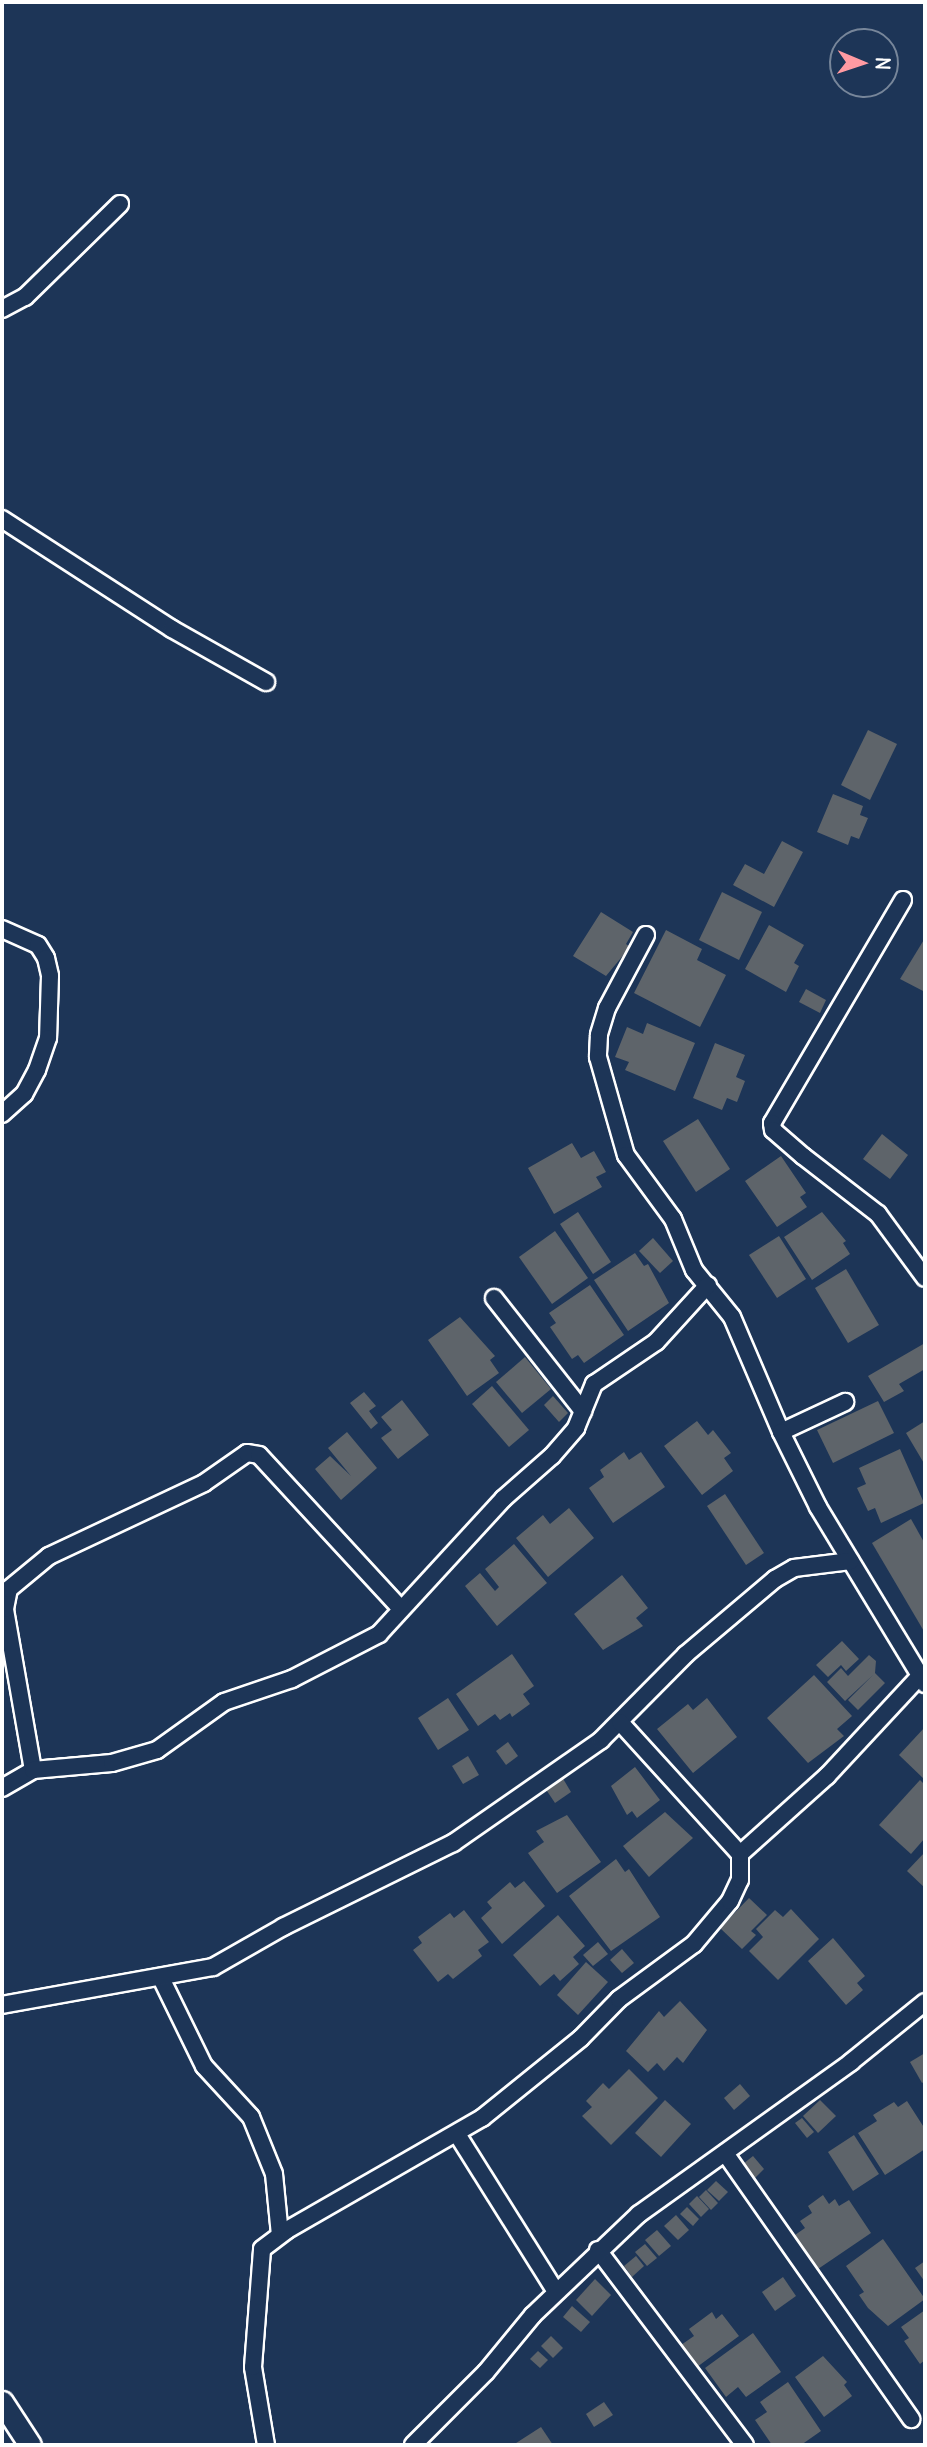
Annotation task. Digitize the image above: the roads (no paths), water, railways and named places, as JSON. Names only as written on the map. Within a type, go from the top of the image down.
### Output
[{"type":"street","points":[[2,309],[25,297],[120,204]]},
{"type":"street","points":[[2,519],[172,629],[266,682]]},
{"type":"street","points":[[903,900],[772,1123],[773,1130],[878,1214],[925,1278]]},
{"type":"street","points":[[2,929],[38,945],[50,976],[48,1038],[37,1070],[24,1094],[2,1114]]},
{"type":"street","points":[[646,935],[607,1008],[598,1057],[630,1164],[673,1219],[694,1270],[708,1285],[737,1327],[781,1432],[851,1561],[922,1680],[827,1776],[740,1854]]},
{"type":"street","points":[[2,1788],[33,1770],[112,1763],[157,1750],[216,1706],[292,1679],[379,1634],[400,1608],[503,1499],[552,1456],[576,1428],[594,1384],[656,1342],[708,1285]]},
{"type":"street","points":[[494,1298],[583,1411]]},
{"type":"street","points":[[781,1432],[845,1402]]},
{"type":"street","points":[[33,1770],[5,1609],[9,1589],[49,1556],[204,1483],[247,1453],[259,1455],[400,1608]]},
{"type":"street","points":[[2,2004],[213,1967],[283,1927],[453,1843],[488,1822],[620,1722],[685,1655],[775,1579],[794,1568],[851,1561]]},
{"type":"street","points":[[266,2445],[253,2367],[254,2297],[258,2256],[280,2235],[457,2134],[581,2038],[619,1998],[694,1944],[730,1901],[740,1880],[740,1854],[620,1722]]},
{"type":"street","points":[[161,1978],[204,2066],[251,2117],[274,2174],[280,2235]]},
{"type":"street","points":[[413,2445],[598,2250],[682,2180],[725,2153],[925,2002]]},
{"type":"street","points":[[457,2134],[556,2292]]},
{"type":"street","points":[[725,2153],[911,2419]]},
{"type":"street","points":[[598,2250],[745,2445]]},
{"type":"street","points":[[2,2402],[30,2445]]}]
